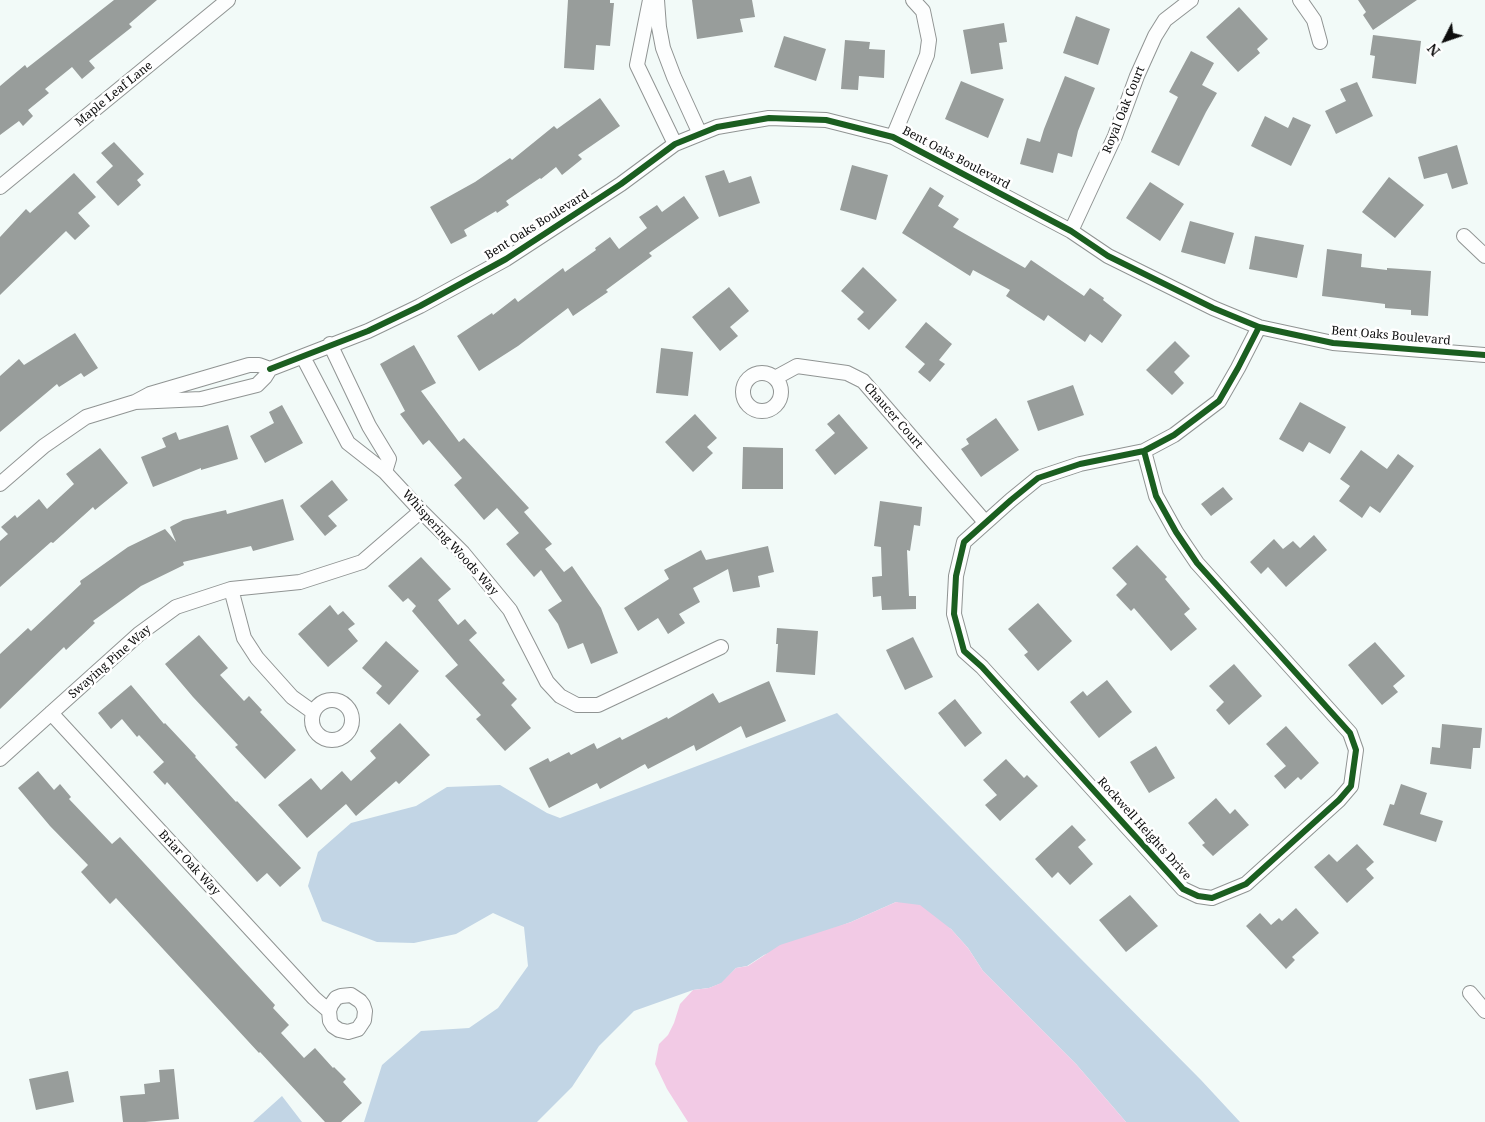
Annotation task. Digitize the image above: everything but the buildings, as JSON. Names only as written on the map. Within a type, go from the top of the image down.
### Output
[{"type":"street","name":"Maple Leaf Lane","points":[[0,187],[228,0]]},
{"type":"street","points":[[650,0],[637,65],[675,144]]},
{"type":"street","points":[[657,0],[663,48],[700,134]]},
{"type":"street","points":[[893,137],[927,55],[929,40],[923,11],[914,0]]},
{"type":"street","name":"Royal Oak Court","points":[[1071,231],[1114,136],[1155,36],[1165,20],[1191,0]]},
{"type":"street","points":[[1300,0],[1314,20],[1320,42]]},
{"type":"street","name":"Bent Oaks Boulevard","points":[[135,402],[201,400],[256,385],[270,370],[368,330],[420,306],[506,259],[621,184],[675,144],[717,127],[769,118],[826,120],[893,137],[1071,231],[1117,260],[1213,308],[1259,327],[1333,343],[1485,355]]},
{"type":"street","points":[[1464,236],[1485,256]]},
{"type":"street","name":"Rockwell Heights Drive","points":[[1144,451],[1156,496],[1176,532],[1197,563],[1350,733],[1356,750],[1351,786],[1339,800],[1246,884],[1212,898],[1198,896],[1183,889],[982,667],[964,650],[954,614],[956,576],[964,542],[1038,478],[1080,464],[1144,451],[1174,435],[1219,401],[1259,327]]},
{"type":"street","points":[[330,344],[369,426],[389,459],[385,472]]},
{"type":"street","name":"Whispering Woods Way","points":[[303,357],[348,443],[385,472],[463,553],[510,610],[547,682],[560,696],[578,705],[598,705],[721,648]]},
{"type":"street","name":"Bent Oaks Boulevard","points":[[0,484],[44,446],[86,417],[135,402],[150,394],[249,365],[259,365],[270,370]]},
{"type":"street","name":"Chaucer Court","points":[[775,378],[797,366],[847,373],[863,381],[985,522]]},
{"type":"street","name":"Swaying Pine Way","points":[[0,759],[139,634],[176,607],[231,589],[300,582],[362,562],[421,511]]},
{"type":"street","points":[[231,589],[244,638],[257,658],[292,697],[313,712]]},
{"type":"street","name":"Briar Oak Way","points":[[51,713],[314,998],[329,1011]]},
{"type":"street","points":[[1470,993],[1485,1011]]},
{"type":"shaded area","points":[[837,713],[1201,1080],[1240,1122],[1126,1122],[1076,1064],[983,971],[968,948],[951,929],[896,902],[851,922],[764,955],[747,966],[736,968],[722,983],[709,988],[693,990],[634,1011],[599,1046],[572,1087],[537,1122],[364,1122],[382,1065],[421,1031],[469,1028],[498,1008],[528,966],[524,927],[493,913],[456,934],[414,943],[377,942],[322,921],[308,886],[318,852],[351,823],[416,806],[447,787],[500,785],[547,813],[560,818]]},
{"type":"shaded area","points":[[896,902],[920,905],[951,929],[968,948],[983,971],[1076,1064],[1126,1122],[688,1122],[667,1089],[655,1064],[659,1044],[668,1035],[680,1004],[693,990],[709,988],[721,983],[736,968],[748,966],[780,945],[851,922]]},
{"type":"shaded area","points":[[282,1096],[302,1122],[253,1122]]},
{"type":"cycle path","points":[[270,369],[368,331],[420,306],[506,259],[621,184],[675,144],[717,127],[769,118],[826,120],[893,137],[1071,231],[1108,256],[1213,308],[1259,327],[1333,343],[1485,355]]},
{"type":"cycle path","points":[[1144,451],[1156,496],[1176,532],[1197,563],[1350,733],[1356,750],[1351,786],[1339,800],[1246,884],[1212,898],[1198,896],[1183,889],[982,667],[964,651],[954,614],[956,576],[964,542],[1038,478],[1080,464],[1144,451],[1174,435],[1219,401],[1259,327]]}]
